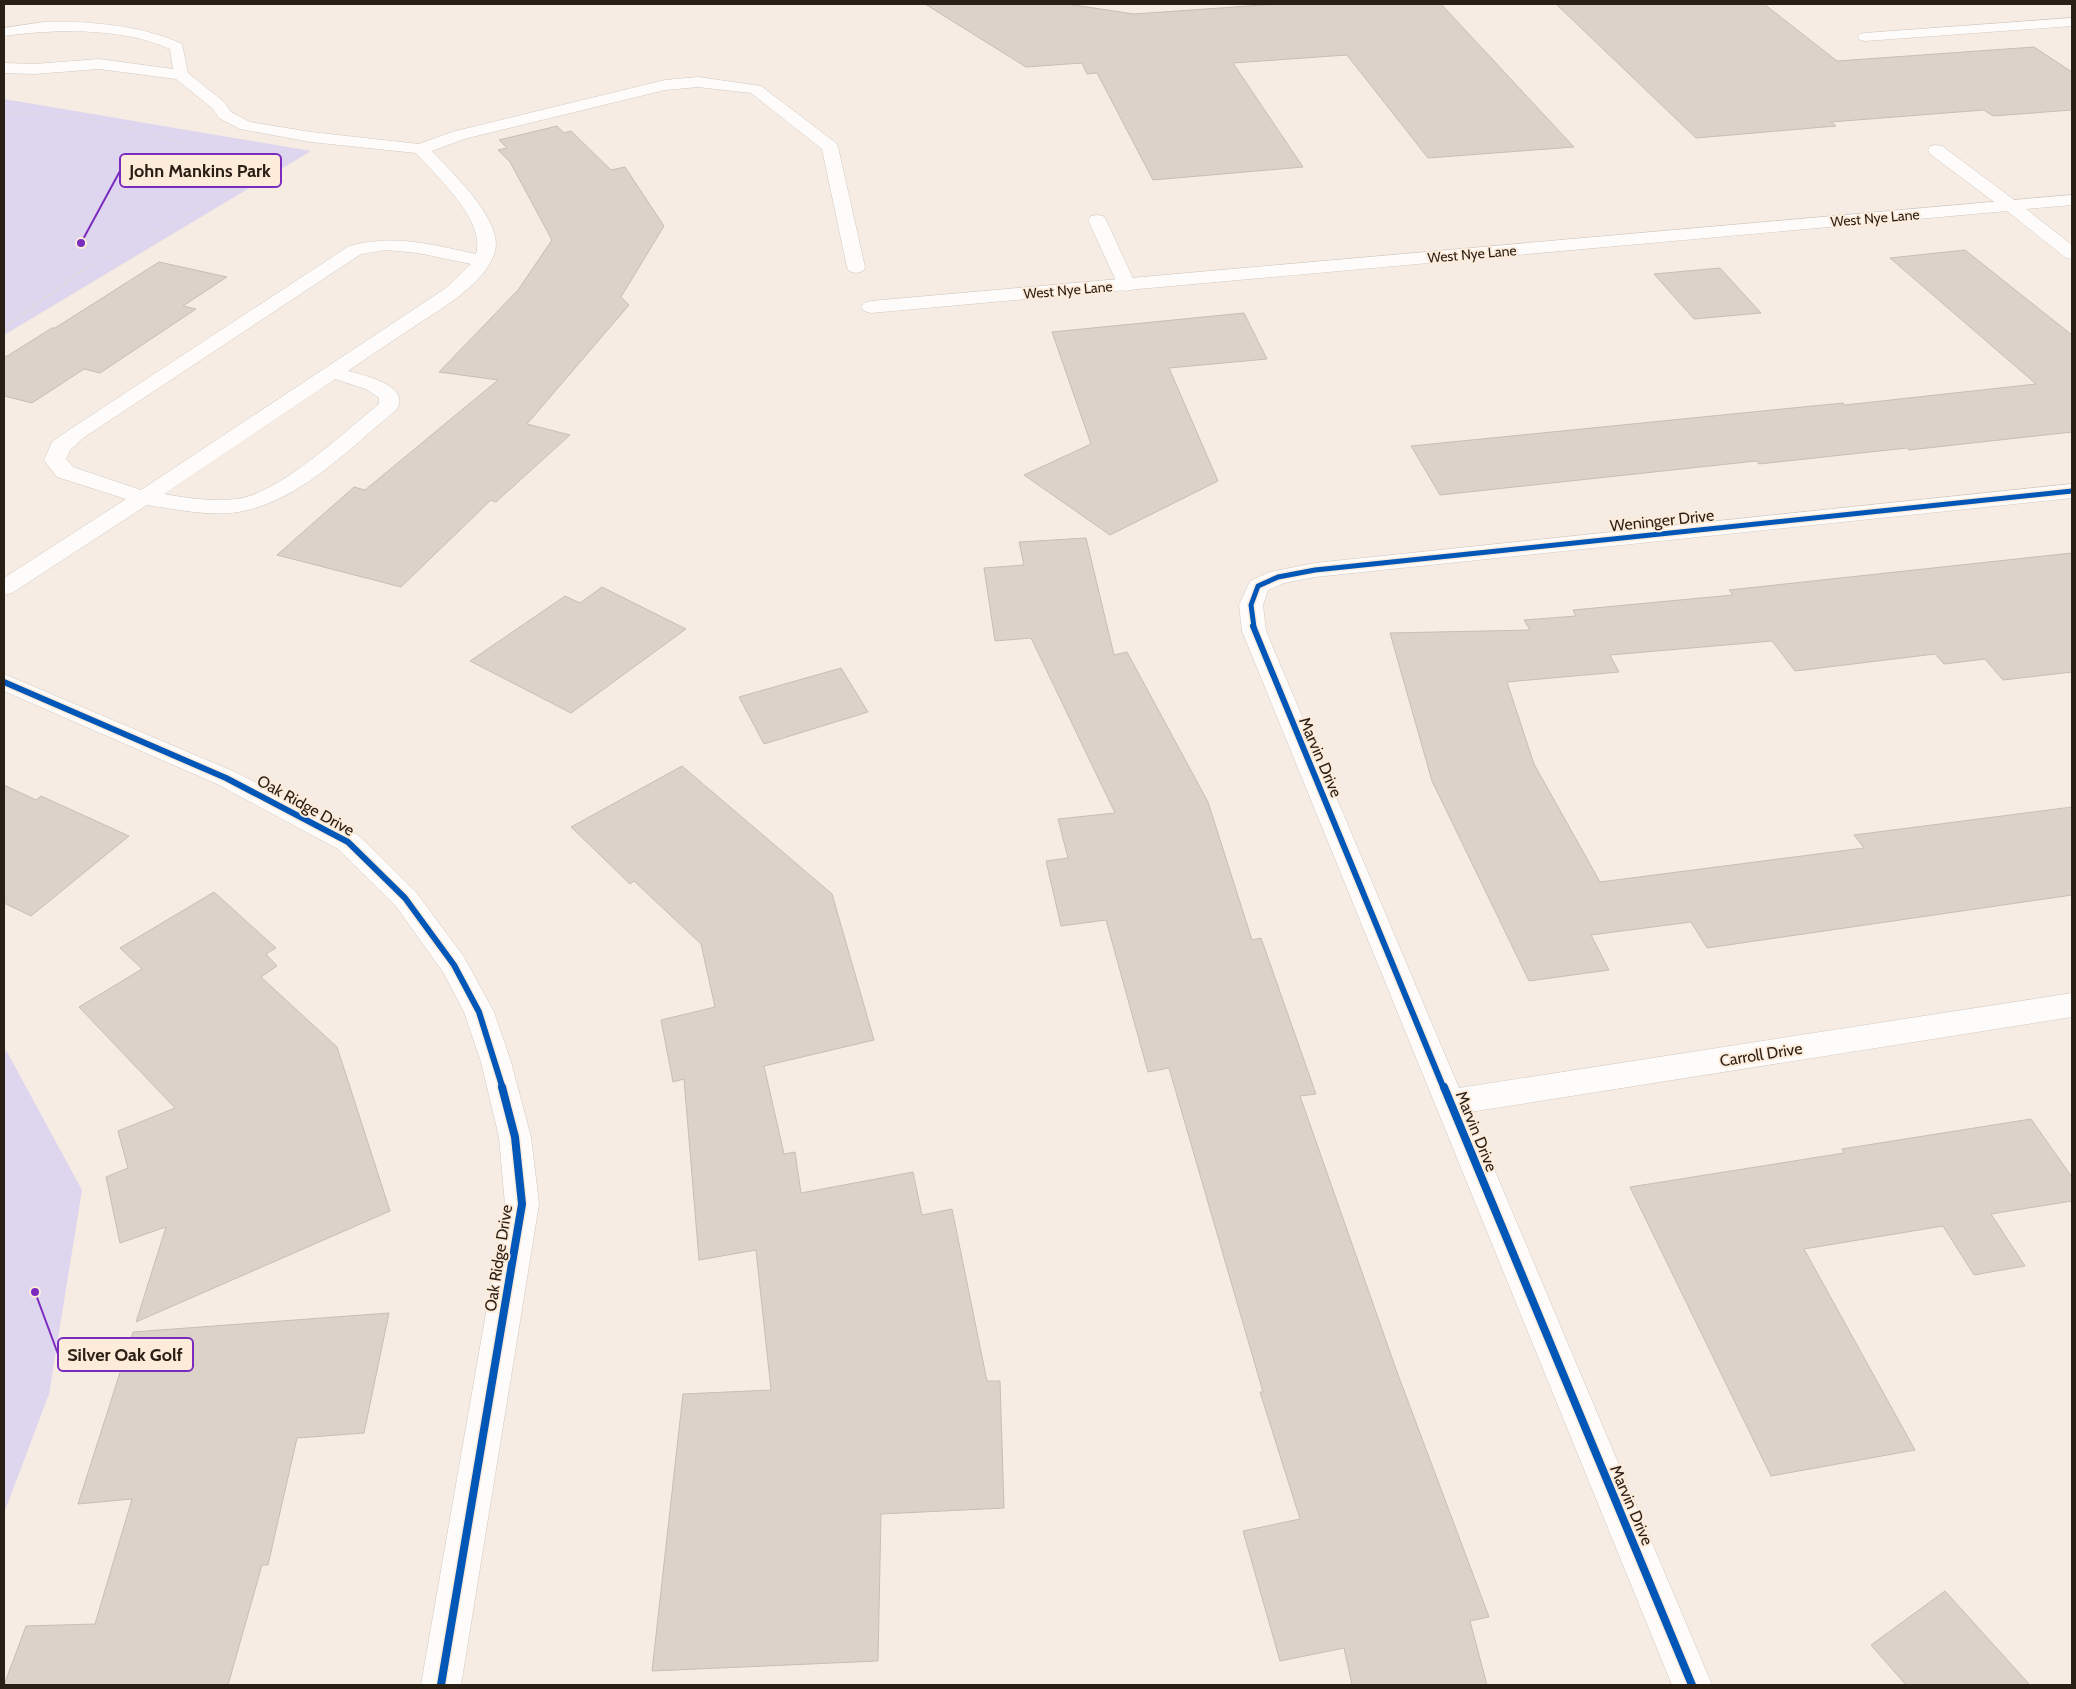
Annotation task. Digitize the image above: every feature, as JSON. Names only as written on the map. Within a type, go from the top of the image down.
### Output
[{"type":"street","points":[[1865,37],[2072,22]]},
{"type":"street","points":[[4,32],[44,25],[65,25],[162,40],[176,47],[181,75]]},
{"type":"street","points":[[4,68],[34,69],[99,64],[181,75],[218,105],[225,115],[246,126],[310,137],[421,149],[458,135],[665,85],[698,82],[755,89],[830,147],[856,267]]},
{"type":"street","points":[[4,588],[144,498],[453,292],[471,276],[481,261],[487,246],[485,230],[468,203],[421,149]]},
{"type":"street","points":[[1936,150],[2072,254]]},
{"type":"street","name":"West Nye Lane","points":[[871,307],[2072,200]]},
{"type":"street","points":[[1097,220],[1127,285]]},
{"type":"street","points":[[332,372],[373,385],[389,396],[389,406],[298,480],[260,500],[237,506],[200,506],[144,498],[65,472],[55,460],[60,447],[76,434],[355,250],[372,245],[392,243],[481,261]]},
{"type":"street","name":"Weninger Drive","points":[[1258,586],[1278,577],[1315,570],[2072,491]]},
{"type":"street","name":"Marvin Drive","points":[[1258,586],[1251,605],[1254,631],[1692,1685]]},
{"type":"street","name":"Oak Ridge Drive","points":[[4,682],[226,778],[348,842],[405,898],[454,965],[479,1012],[496,1062],[515,1137],[522,1204],[441,1685]]},
{"type":"street","name":"Carroll Drive","points":[[1450,1102],[2072,1005]]},
{"type":"path","points":[[4,112],[90,118],[187,144],[204,144]]},
{"type":"path","points":[[4,328],[20,318],[78,273],[220,198],[267,168]]},
{"type":"shaded area","points":[[4,99],[311,151],[4,335]]},
{"type":"shaded area","points":[[4,1050],[7,1052],[82,1190],[49,1394],[4,1513]]},
{"type":"building","points":[[925,4],[1067,4],[1134,14],[1277,4],[1441,4],[1574,147],[1428,158],[1347,55],[1233,63],[1303,167],[1153,180],[1097,73],[1087,74],[1082,63],[1026,67]]},
{"type":"building","points":[[1556,4],[1764,4],[1837,61],[2034,47],[2072,72],[2072,110],[1993,116],[1984,110],[1831,122],[1836,126],[1696,138]]},
{"type":"building","points":[[557,126],[564,133],[571,131],[611,170],[625,167],[664,226],[621,297],[629,305],[527,424],[570,435],[496,502],[491,500],[401,587],[277,555],[354,487],[365,490],[498,380],[439,372],[518,290],[552,240],[510,162],[498,150],[507,148],[499,140]]},
{"type":"building","points":[[1965,250],[2072,335],[2072,432],[1759,464],[1756,461],[1440,495],[1411,446],[1843,403],[1845,405],[2036,384],[1890,258]]},
{"type":"building","points":[[159,262],[227,277],[183,306],[196,309],[100,373],[84,369],[32,403],[4,396],[4,358]]},
{"type":"building","points":[[1720,268],[1761,313],[1694,319],[1654,274]]},
{"type":"building","points":[[1244,313],[1267,359],[1169,368],[1218,481],[1110,535],[1024,475],[1091,444],[1052,332]]},
{"type":"building","points":[[1086,538],[1114,655],[1127,652],[1208,802],[1252,940],[1261,938],[1316,1094],[1300,1096],[1397,1372],[1489,1617],[1470,1621],[1487,1685],[1352,1685],[1344,1648],[1280,1661],[1243,1531],[1300,1519],[1260,1392],[1263,1392],[1169,1068],[1148,1072],[1106,920],[1061,926],[1046,861],[1068,858],[1058,819],[1115,813],[1031,638],[995,641],[984,568],[1024,565],[1019,542]]},
{"type":"building","points":[[2072,553],[2072,672],[2003,680],[1985,659],[1944,664],[1935,654],[1795,671],[1772,641],[1610,655],[1619,672],[1507,682],[1534,764],[1600,882],[1864,848],[1854,835],[2072,807],[2072,895],[1707,948],[1691,922],[1591,935],[1609,970],[1529,981],[1432,781],[1390,633],[1530,630],[1524,620],[1576,616],[1573,610],[1733,595],[1729,590]]},
{"type":"building","points":[[602,587],[686,629],[571,713],[470,661],[565,596],[580,603]]},
{"type":"building","points":[[841,668],[868,712],[764,744],[739,697]]},
{"type":"building","points":[[682,766],[832,894],[874,1040],[764,1066],[784,1154],[795,1152],[801,1193],[913,1172],[922,1215],[952,1209],[987,1381],[1000,1381],[1004,1508],[881,1514],[878,1661],[652,1671],[683,1394],[771,1390],[756,1250],[699,1260],[684,1079],[673,1082],[661,1020],[715,1007],[701,944],[634,881],[630,884],[571,827]]},
{"type":"building","points":[[4,785],[36,800],[41,796],[129,836],[31,916],[4,903]]},
{"type":"building","points":[[214,892],[276,948],[266,954],[277,966],[261,977],[337,1047],[390,1211],[136,1322],[166,1227],[120,1243],[106,1177],[128,1168],[118,1131],[175,1108],[79,1007],[142,969],[120,948]]},
{"type":"building","points":[[2031,1119],[2072,1177],[2072,1201],[1991,1214],[2025,1266],[1974,1275],[1943,1226],[1804,1249],[1915,1450],[1771,1476],[1630,1187],[1844,1153],[1842,1149]]},
{"type":"building","points":[[389,1313],[364,1433],[297,1438],[268,1565],[262,1565],[228,1685],[4,1685],[26,1626],[95,1624],[132,1499],[78,1504],[133,1332]]},
{"type":"building","points":[[1945,1591],[2030,1685],[1906,1685],[1871,1645]]},
{"type":"cycle path","points":[[1692,1685],[1254,631],[1251,605],[1258,586],[1278,577],[1315,570],[2072,491]]},
{"type":"cycle path","points":[[4,682],[226,778],[348,842],[405,898],[454,965],[479,1012],[496,1062],[515,1137],[522,1204],[441,1685]]},
{"type":"place","name":"John Mankins Park","points":[[81,243]]},
{"type":"place","name":"Silver Oak Golf","points":[[35,1292]]}]
